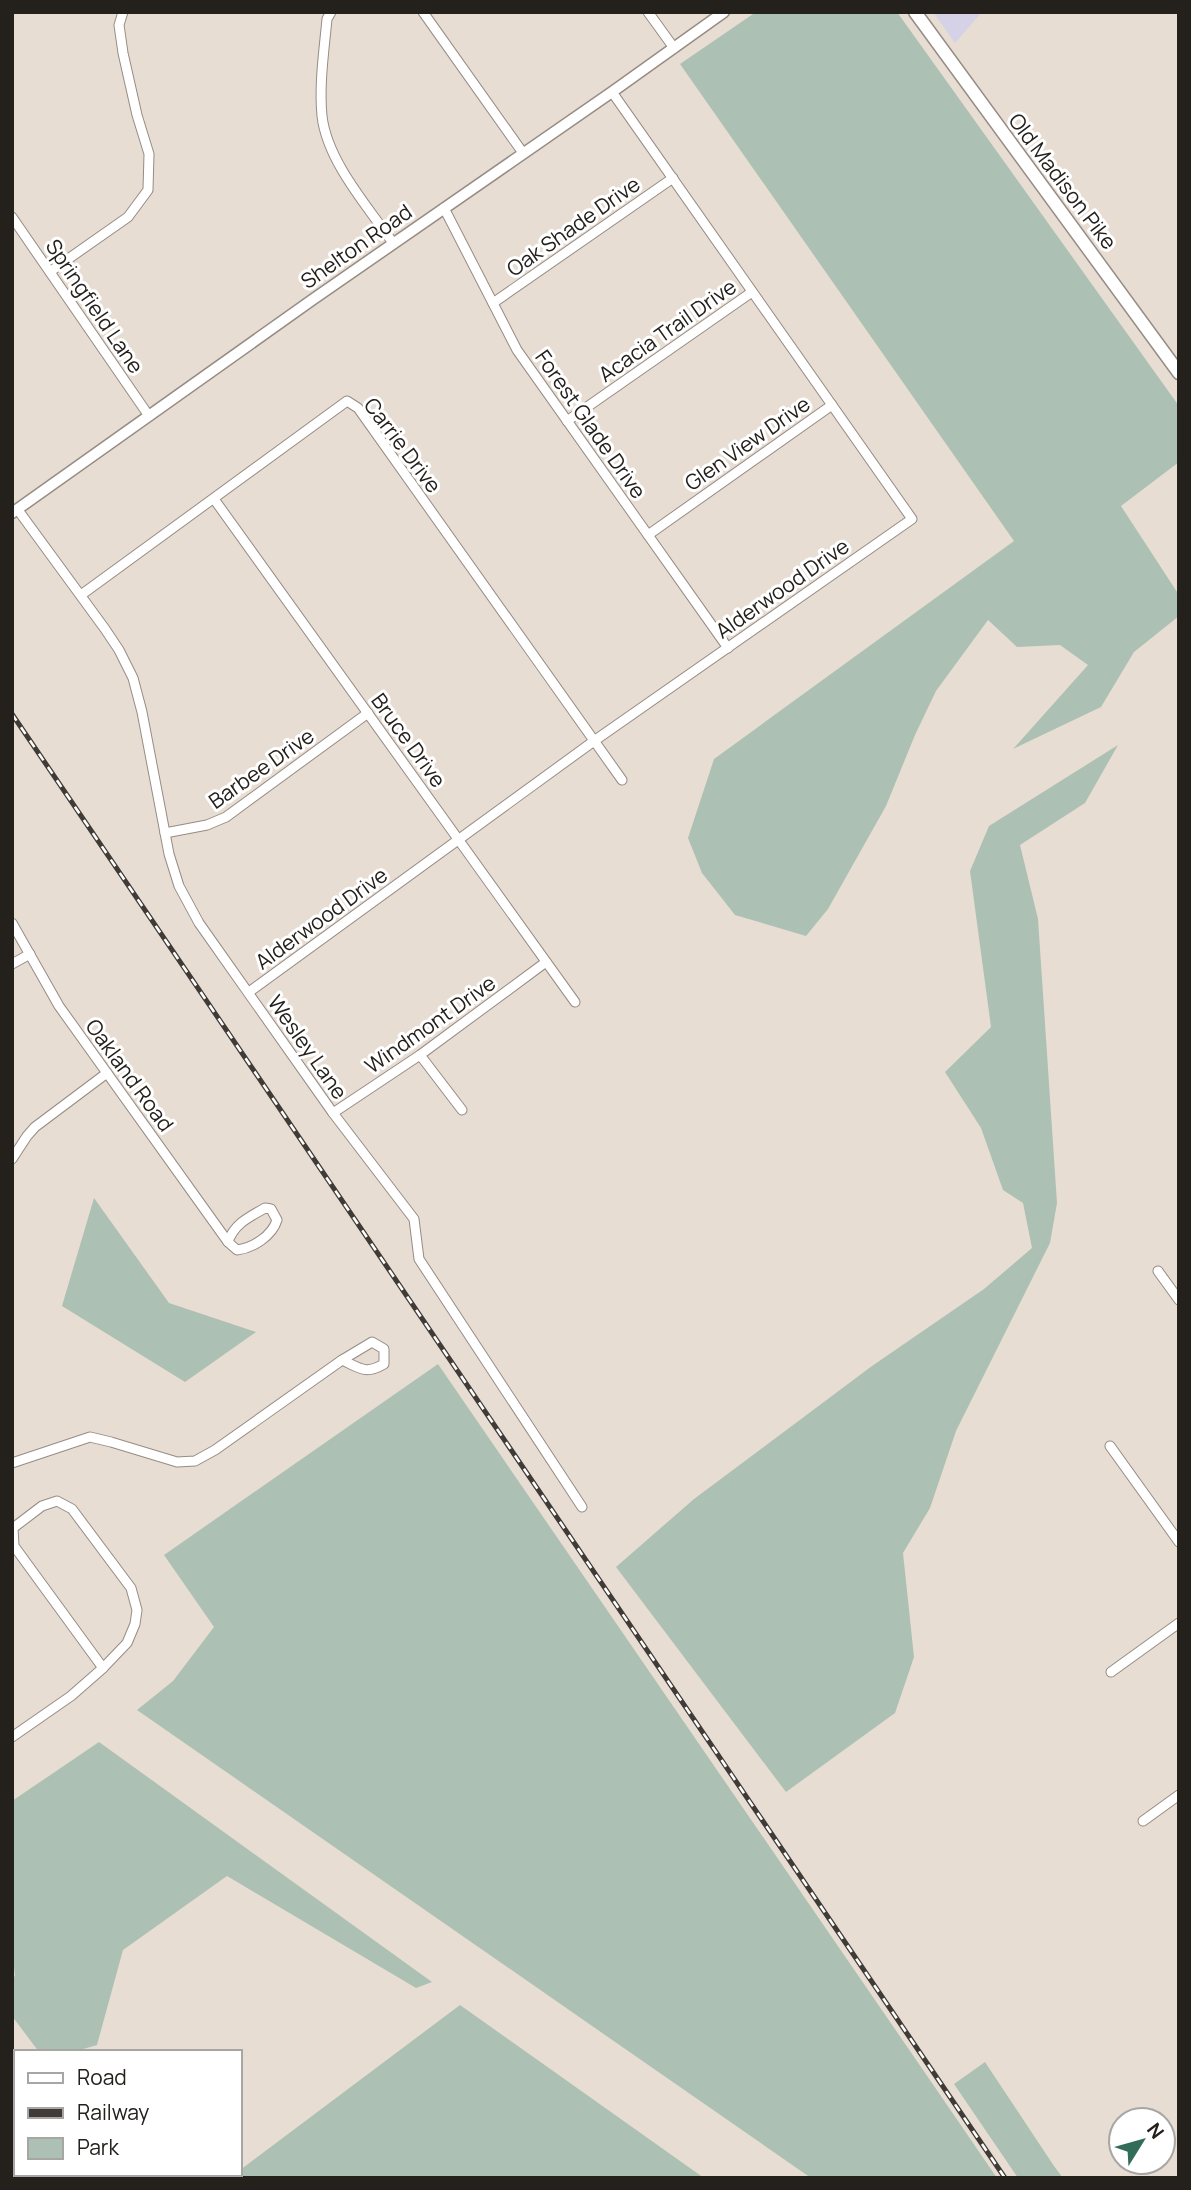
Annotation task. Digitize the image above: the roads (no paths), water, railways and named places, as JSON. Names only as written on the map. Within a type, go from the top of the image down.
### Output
[{"type":"main road","name":"Old Madison Pike","points":[[915,12],[1179,373]]},
{"type":"street","points":[[51,271],[128,216],[148,190],[149,154],[123,53],[119,25],[123,12]]},
{"type":"street","points":[[331,12],[327,19],[321,87],[322,119],[331,148],[346,176],[393,243]]},
{"type":"street","points":[[423,12],[523,153]]},
{"type":"street","points":[[648,12],[674,48]]},
{"type":"street","name":"Shelton Road","points":[[14,508],[724,12]]},
{"type":"street","name":"Alderwood Drive","points":[[249,992],[594,741],[912,519],[612,92]]},
{"type":"street","name":"Oak Shade Drive","points":[[493,303],[673,178]]},
{"type":"street","name":"Forest Glade Drive","points":[[444,208],[517,350],[728,648]]},
{"type":"street","name":"Springfield Lane","points":[[12,217],[149,416]]},
{"type":"street","name":"Acacia Trail Drive","points":[[567,421],[752,292]]},
{"type":"street","name":"Carrie Drive","points":[[80,596],[347,401],[358,408],[622,780]]},
{"type":"street","name":"Glen View Drive","points":[[648,535],[832,405]]},
{"type":"street","name":"Bruce Drive","points":[[214,499],[575,1002]]},
{"type":"street","name":"Wesley Lane","points":[[14,508],[119,650],[133,678],[169,854],[179,886],[198,923],[333,1113],[414,1219],[419,1259],[582,1507]]},
{"type":"street","name":"Barbee Drive","points":[[165,832],[207,825],[226,817],[368,713]]},
{"type":"street","name":"Oakland Road","points":[[12,923],[59,1006],[228,1242]]},
{"type":"street","points":[[12,964],[30,954]]},
{"type":"street","name":"Windmont Drive","points":[[333,1113],[420,1055],[546,962]]},
{"type":"street","points":[[420,1055],[461,1110]]},
{"type":"street","points":[[12,1159],[36,1127],[107,1073]]},
{"type":"street","points":[[265,1208],[274,1213],[277,1220],[275,1228],[248,1249],[237,1250],[228,1242],[236,1227],[248,1218],[265,1208]]},
{"type":"street","points":[[1158,1271],[1179,1300]]},
{"type":"street","points":[[12,1463],[90,1437],[177,1462],[195,1461],[215,1450],[342,1360],[372,1342],[384,1349],[384,1364],[373,1371],[361,1369],[342,1360]]},
{"type":"street","points":[[1110,1446],[1179,1542]]},
{"type":"street","points":[[12,1737],[71,1696],[103,1668],[127,1643],[135,1624],[137,1610],[131,1588],[72,1509],[57,1501],[42,1506],[13,1528],[14,1546],[103,1668]]},
{"type":"street","points":[[1111,1672],[1179,1623]]},
{"type":"street","points":[[1143,1821],[1179,1795]]},
{"type":"railway","points":[[12,714],[1005,2178]]}]
